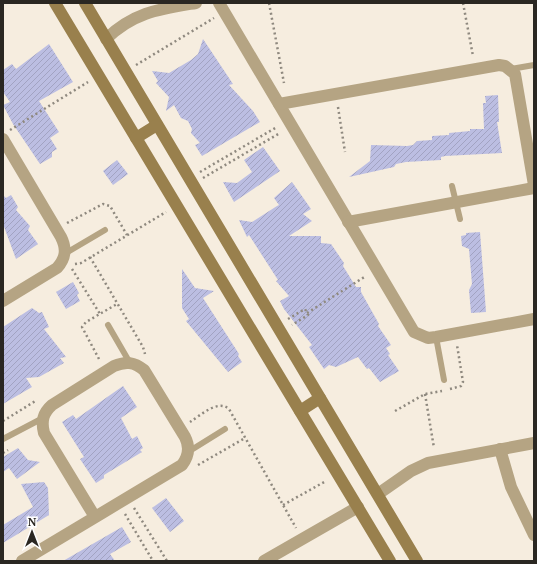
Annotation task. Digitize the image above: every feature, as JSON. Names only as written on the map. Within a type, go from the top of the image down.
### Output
[{"type":"street","points":[[55,3],[390,561]]},
{"type":"street","points":[[85,3],[417,561]]},
{"type":"street","points":[[106,39],[122,25],[142,14],[196,3]]},
{"type":"street","points":[[222,8],[283,104],[290,123],[414,332],[428,338],[534,318]]},
{"type":"street","points":[[283,104],[499,65],[511,69],[515,74],[534,185]]},
{"type":"street","points":[[136,138],[157,125]]},
{"type":"street","points":[[3,301],[57,268],[63,262],[66,253],[65,245],[57,229],[6,135]]},
{"type":"street","points":[[348,222],[534,188]]},
{"type":"street","points":[[22,561],[182,465],[188,452],[188,444],[180,428],[144,370],[138,365],[130,362],[122,363],[106,371],[52,405],[46,410],[43,418],[42,426],[44,433],[95,517]]},
{"type":"street","points":[[300,411],[320,398]]},
{"type":"street","points":[[378,494],[419,466],[436,460],[534,444]]},
{"type":"street","points":[[500,449],[511,487],[534,535]]},
{"type":"street","points":[[264,561],[358,507]]},
{"type":"lane","points":[[511,69],[534,65]]},
{"type":"lane","points":[[452,186],[460,219]]},
{"type":"lane","points":[[66,253],[105,230]]},
{"type":"lane","points":[[108,326],[130,362]]},
{"type":"lane","points":[[436,337],[444,380]]},
{"type":"lane","points":[[3,439],[43,418]]},
{"type":"lane","points":[[188,452],[225,429]]},
{"type":"path","points":[[269,3],[283,104]]},
{"type":"path","points":[[463,3],[475,69]]},
{"type":"path","points":[[125,71],[222,8]]},
{"type":"path","points":[[6,135],[98,75]]},
{"type":"path","points":[[336,94],[345,152]]},
{"type":"path","points":[[191,181],[290,123]]},
{"type":"path","points":[[191,181],[290,123]]},
{"type":"path","points":[[57,229],[103,204],[110,206],[127,235]]},
{"type":"path","points":[[108,326],[69,263],[80,263],[176,206]]},
{"type":"path","points":[[90,257],[143,347],[146,358],[144,370]]},
{"type":"path","points":[[279,329],[307,316],[306,313],[376,270]]},
{"type":"path","points":[[106,371],[82,327],[86,322],[117,304]]},
{"type":"path","points":[[279,329],[304,309],[306,313]]},
{"type":"path","points":[[425,394],[436,460]]},
{"type":"path","points":[[180,428],[221,405],[229,409],[302,539]]},
{"type":"path","points":[[182,465],[188,468],[195,467],[245,438]]},
{"type":"path","points":[[283,505],[338,474]]},
{"type":"path","points":[[123,500],[153,561]]},
{"type":"path","points":[[123,500],[167,561]]},
{"type":"building","points":[[203,39],[233,84],[229,85],[253,111],[260,122],[202,156],[195,145],[200,143],[191,133],[192,129],[188,121],[181,118],[174,105],[166,111],[169,97],[156,83],[158,81],[152,71],[169,73],[191,60],[198,54]]},
{"type":"building","points":[[49,44],[73,82],[39,101],[59,132],[50,138],[57,149],[52,152],[52,157],[40,164],[13,124],[3,105],[10,102],[3,92],[3,70],[12,64],[16,69]]},
{"type":"building","points":[[498,95],[499,122],[497,122],[502,153],[445,156],[441,157],[441,160],[406,162],[396,164],[394,167],[349,177],[370,161],[371,145],[407,146],[413,145],[417,141],[432,140],[432,136],[449,135],[449,133],[470,131],[470,129],[484,129],[483,103],[486,103],[485,96]]},
{"type":"building","points":[[263,147],[280,171],[234,202],[223,182],[237,183],[252,172],[244,160]]},
{"type":"building","points":[[117,160],[128,174],[113,185],[103,171]]},
{"type":"building","points":[[292,182],[311,209],[303,214],[312,221],[289,236],[321,236],[321,243],[331,244],[344,263],[343,266],[356,287],[361,287],[361,292],[379,324],[378,326],[391,345],[386,348],[390,354],[388,355],[399,371],[380,382],[358,357],[336,367],[329,365],[324,369],[309,347],[312,345],[284,309],[280,301],[289,296],[276,281],[278,280],[249,235],[247,237],[239,220],[252,222],[279,205],[274,198]]},
{"type":"building","points":[[3,195],[6,198],[11,195],[18,207],[16,210],[30,226],[28,230],[38,244],[16,259],[3,224]]},
{"type":"building","points":[[480,232],[486,312],[471,313],[469,290],[472,284],[469,249],[462,246],[461,236],[466,235],[466,233]]},
{"type":"building","points":[[182,269],[195,288],[214,291],[203,298],[239,354],[238,356],[242,362],[228,372],[186,321],[189,319],[182,308]]},
{"type":"building","points":[[73,282],[79,293],[77,295],[80,301],[66,309],[56,292]]},
{"type":"building","points":[[32,308],[39,313],[42,312],[49,327],[44,329],[66,357],[60,358],[64,363],[39,377],[26,378],[32,387],[3,404],[3,327]]},
{"type":"building","points":[[123,386],[137,407],[121,418],[132,439],[137,436],[143,448],[140,450],[142,452],[104,475],[104,478],[96,483],[80,459],[84,457],[62,422],[73,415],[76,419]]},
{"type":"building","points":[[18,448],[28,460],[40,462],[17,479],[9,468],[3,472],[3,457]]},
{"type":"building","points":[[44,482],[48,488],[49,515],[3,543],[3,525],[33,507],[21,484]]},
{"type":"building","points":[[166,498],[184,521],[170,532],[152,508]]},
{"type":"building","points":[[122,527],[131,542],[110,554],[115,561],[63,561]]}]
